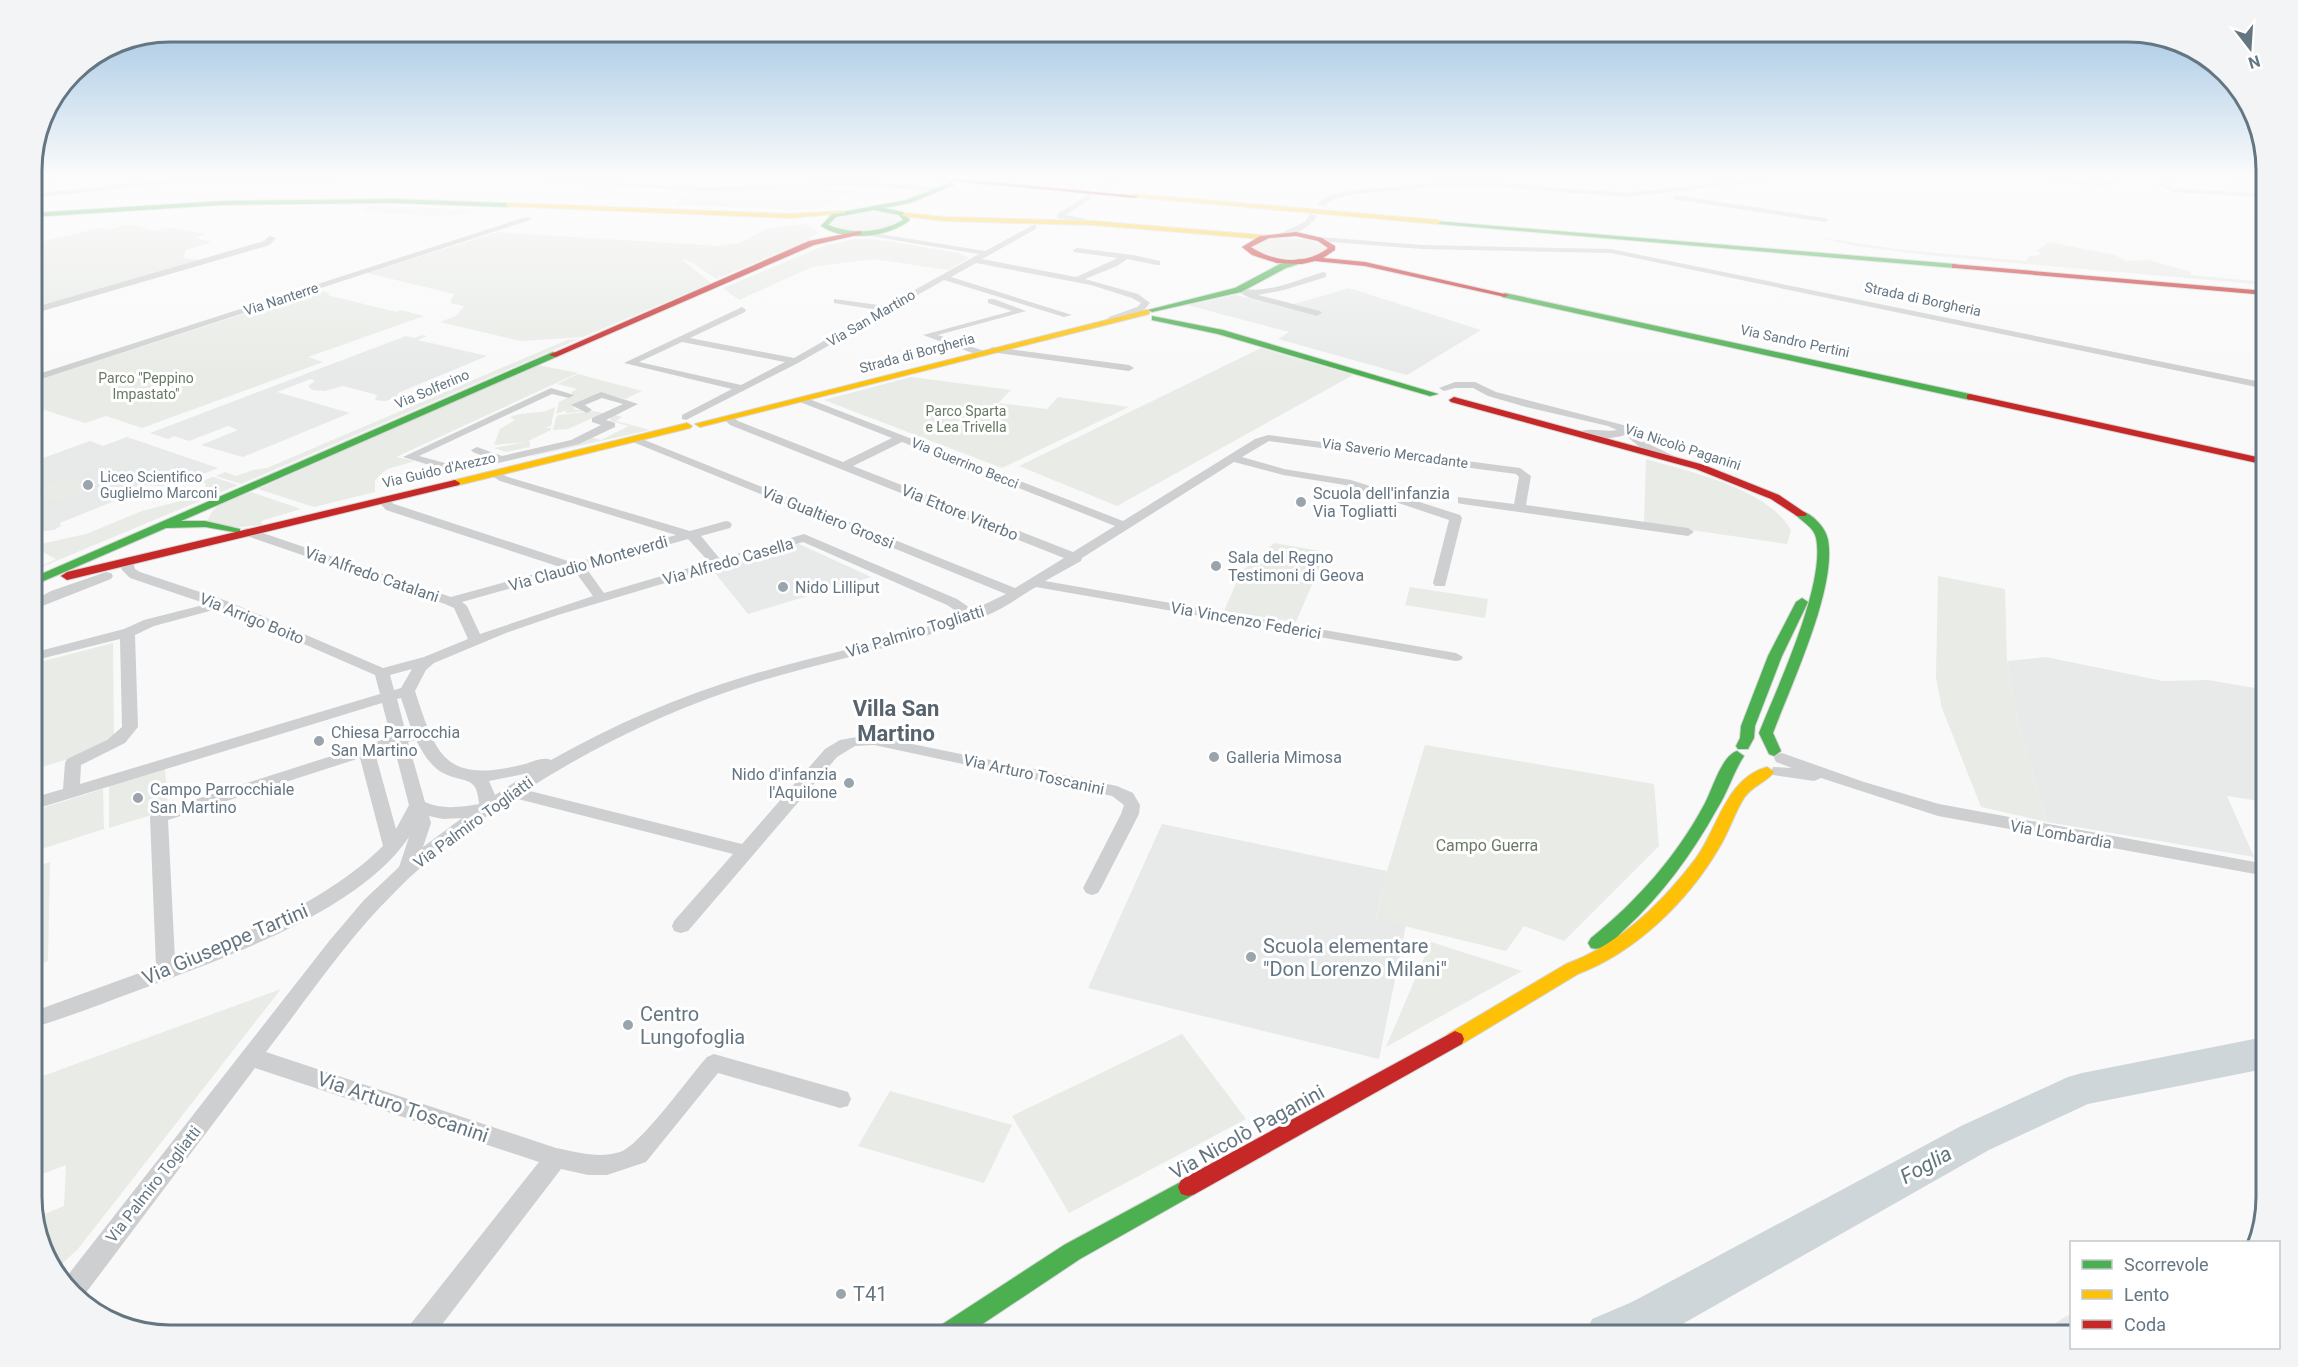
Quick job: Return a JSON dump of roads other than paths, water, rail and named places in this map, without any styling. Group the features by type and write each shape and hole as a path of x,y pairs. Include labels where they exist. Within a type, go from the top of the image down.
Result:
{"main road":[{"name":"Via Solferino","path":"42,577 215,500 812,243"},
{"name":"Via Sandro Pertini","path":"1226,243 1246,248 1261,257 1299,261 1325,256 1325,243 1367,260 2256,454"},
{"name":"Via Sandro Pertini","path":"1246,248 1248,243"},
{"path":"1650,243 2256,293"},
{"path":"1733,243 2256,287"},
{"path":"1261,257 1267,262 1269,274"},
{"name":"Via Sandro Pertini","path":"1315,259 1365,264 2256,460"},
{"name":"Strada di Borgheria","path":"637,440 696,418 728,418 1116,320 1244,292 1269,274 1299,261"},
{"name":"Via Nicolò Paganini","path":"960,1325 1072,1252 1487,1022 1572,969 1592,964 1650,920 1689,879 1713,845 1740,789 1775,763 1766,733 1820,587 1824,556 1822,537 1812,522 1775,497 1733,479 1673,458 1487,407 1458,395 1441,399 1439,390 1409,385 1197,326 1159,312"},
{"name":"Via Guido d'Arezzo","path":"42,580 495,474 519,461 637,440"},
{"path":"205,524 208,511 215,500"},
{"name":"Via Guido d'Arezzo","path":"154,527 205,524 217,529 248,532"},
{"path":"169,535 169,550"},
{"name":"Via Nicolò Paganini","path":"1572,969 1579,957 1614,930 1670,873 1695,837 1723,784 1729,764 1747,738 1748,726 1775,656 1813,580 1822,568"},
{"path":"1758,745 1775,763 1748,767 1740,751 1758,745"}],"street":[{"path":"42,308 267,243"},
{"name":"Via Nanterre","path":"42,376 456,243"},
{"path":"958,243 985,253"},
{"name":"Via San Martino","path":"696,418 741,388 795,361 1004,243"},
{"name":"Strada di Borgheria","path":"1325,243 1341,243"},
{"name":"Strada di Borgheria","path":"1377,243 1422,247 1611,251 2256,384"},
{"path":"1077,250 1157,263"},
{"path":"1075,280 1114,264 1125,256"},
{"path":"975,260 1032,269 1133,296 1146,303 1145,307 1096,326"},
{"path":"1244,292 1281,288 1323,275"},
{"path":"942,277 1067,315"},
{"path":"1244,292 1317,313"},
{"path":"837,301 886,309"},
{"path":"991,301 1022,311 928,335 987,352 1130,368"},
{"path":"741,388 629,363 742,310"},
{"path":"682,339 795,361"},
{"path":"1439,390 1464,384 1530,405 1623,428 1645,446 1673,458"},
{"path":"1458,395 1464,389 1482,389"},
{"path":"501,459 456,470 410,457 551,391 569,394"},
{"path":"477,450 501,459 519,461 575,442 611,425 596,420 633,404 601,395 576,405 587,410"},
{"name":"Via Guerrino Becci","path":"804,400 1126,526"},
{"path":"493,417 510,421"},
{"name":"Via Ettore Viterbo","path":"728,418 734,423 1076,558"},
{"path":"1582,433 1608,435 1621,433 1623,428"},
{"path":"843,466 902,438"},
{"name":"Via Saverio Mercadante","path":"1037,582 1259,441 1280,438 1506,467 1520,471 1525,476 1520,508"},
{"name":"Via Gualtiero Grossi","path":"637,440 1018,594"},
{"path":"1234,458 1283,472 1347,482 1456,518 1440,583"},
{"path":"495,474 504,479 689,535 698,539 718,564"},
{"path":"383,500 390,507 574,567 582,571 597,593"},
{"path":"1462,500 1688,532"},
{"name":"Via Claudio Monteverdi","path":"450,601 726,525"},
{"name":"Via Alfredo Catalani","path":"248,532 450,601 460,606 476,640"},
{"name":"Via Alfredo Casella","path":"382,673 429,660 553,612 804,538 952,602 973,616"},
{"name":"Via Arrigo Boito","path":"127,561 129,570 135,575 222,604 382,673"},
{"path":"42,601 106,576"},
{"name":"Via Palmiro Togliatti","path":"77,1284 249,1058 357,922 407,870 488,808 570,754 645,718 694,699 819,660 973,616 1037,582"},
{"name":"Via Vincenzo Federici","path":"1037,582 1046,586 1456,657"},
{"path":"42,654 129,632 149,623 222,604"},
{"path":"71,792 73,763 95,749 117,741 126,734 130,727 127,638 129,632"},
{"name":"Via Alfredo Casella","path":"382,673 398,662 476,640"},
{"path":"42,801 407,691 420,668 429,660"},
{"path":"382,673 422,823 407,870"},
{"path":"407,691 421,733 437,761 445,768 475,776 511,772 570,754"},
{"path":"166,972 159,817 421,733"},
{"name":"Via Arturo Toscanini","path":"681,926 836,749 843,743 857,739 874,740 1127,796 1132,805 1130,814 1092,888"},
{"path":"366,751 392,847"},
{"name":"Via Lombardia","path":"1775,763 1980,820 2256,868"},
{"path":"417,805 431,813 446,814 488,808 487,792 483,783 475,776"},
{"path":"511,792 746,851"},
{"name":"Via Giuseppe Tartini","path":"42,1016 166,972 304,913 364,874 392,847 409,824 417,805"},
{"name":"Via Arturo Toscanini","path":"249,1058 266,1061 556,1158 594,1167 623,1163 639,1155 714,1064 840,1099"},
{"path":"426,1325 556,1158"}],"waterway":[{"name":"Foglia","path":"1632,1325 1975,1138 2082,1089 2256,1055"}],"place":[{"name":"Liceo Scientifico Guglielmo Marconi","path":"88,485"},
{"name":"Scuola dell'infanzia Via Togliatti","path":"1301,502"},
{"name":"Sala del Regno Testimoni di Geova","path":"1216,566"},
{"name":"Nido Lilliput","path":"783,587"},
{"name":"Chiesa Parrocchia San Martino","path":"319,741"},
{"name":"Galleria Mimosa","path":"1214,757"},
{"name":"Nido d'infanzia l'Aquilone","path":"849,783"},
{"name":"Campo Parrocchiale San Martino","path":"138,798"},
{"name":"Scuola elementare \"Don Lorenzo Milani\"","path":"1251,957"},
{"name":"Centro Lungofoglia","path":"628,1025"},
{"name":"T41","path":"841,1294"}],"district":[{"name":"Villa San Martino","path":"896,720"}],"park label":[{"name":"Parco \"Peppino Impastato\"","path":"146,386"},
{"name":"Parco Sparta e Lea Trivella","path":"966,420"},
{"name":"Campo Guerra","path":"1487,845"}]}
